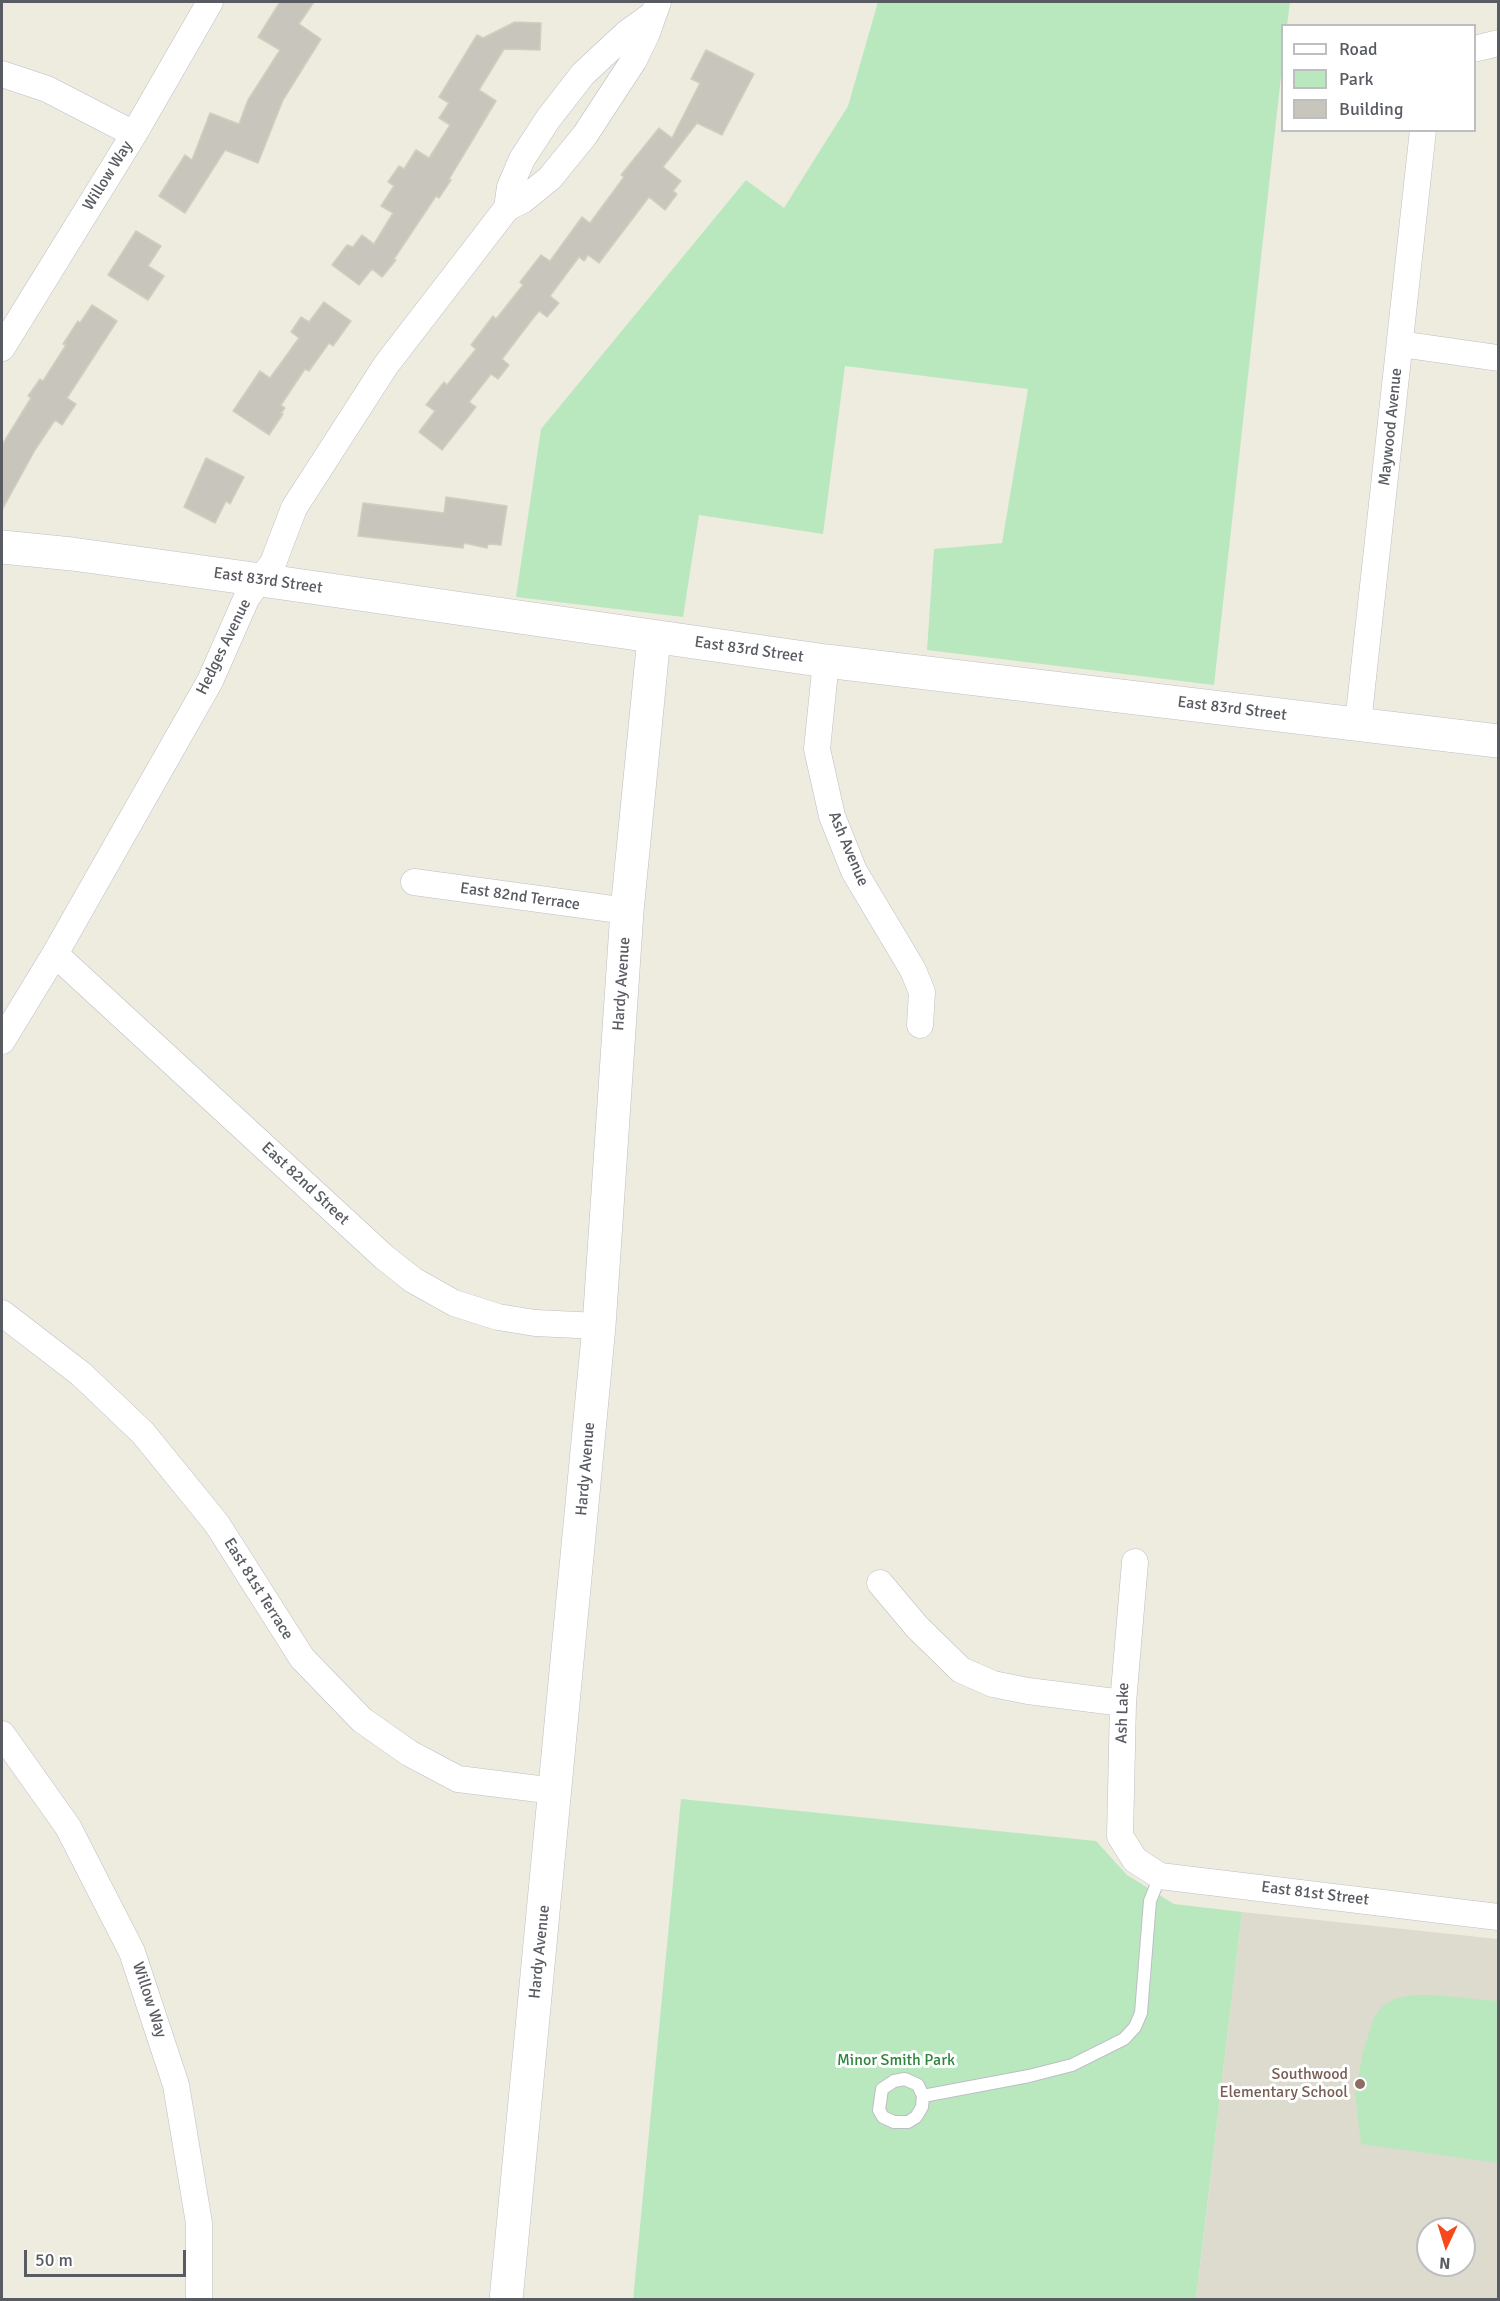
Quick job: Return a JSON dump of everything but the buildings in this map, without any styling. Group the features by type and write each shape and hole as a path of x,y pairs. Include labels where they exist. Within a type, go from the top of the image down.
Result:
{"street":[{"name":"Willow Way","path":"2,348 134,134 210,2"},
{"path":"507,208 523,200 550,178 585,135 634,60 655,8"},
{"path":"507,208 510,187 522,159 548,119 583,74 655,8"},
{"path":"1476,48 1498,43"},
{"path":"2,74 47,89 134,134"},
{"name":"Maywood Avenue","path":"1358,723 1423,132"},
{"name":"Hedges Avenue","path":"2,1041 55,954 210,681 248,597 273,563 294,508 386,365 507,208"},
{"path":"1400,344 1498,358"},
{"name":"East 83rd Street","path":"2,547 72,554 261,580 826,661 1498,741"},
{"name":"Hardy Avenue","path":"506,2300 599,1326 627,911 654,637"},
{"name":"Ash Avenue","path":"826,661 816,749 832,816 854,871 913,970 922,992 920,1025"},
{"name":"East 82nd Terrace","path":"414,882 627,911"},
{"name":"East 82nd Street","path":"55,954 384,1257 413,1280 454,1303 498,1317 536,1323 599,1326"},
{"name":"East 81st Terrace","path":"2,1313 81,1374 143,1433 217,1524 302,1658 362,1720 409,1753 458,1779 555,1791"},
{"name":"Ash Lake","path":"1135,1562 1123,1703 1120,1836 1135,1860"},
{"path":"880,1583 938,1649 961,1670 993,1684 1028,1691 1123,1703"},
{"name":"Willow Way","path":"2,1734 68,1827 132,1952 176,2085 199,2223 199,2300"},
{"name":"East 81st Street","path":"1135,1860 1160,1876 1498,1917"}],"lane":[{"path":"923,2096 1072,2065 1124,2039 1135,2027 1141,2013 1150,1901 1160,1876"}],"shaded area":[{"name":"Southwood Elementary School","path":"1242,1912 1498,1939 1498,2299 1196,2300"}],"green space":[{"path":"878,2 1290,2 1287,24 1281,24 1281,76 1214,685 927,650 934,549 1002,543 1028,389 845,366 823,534 699,515 683,617 516,597 541,429 746,180 784,208 848,106"},
{"name":"Minor Smith Park","path":"681,1799 1096,1841 1127,1875 1174,1904 1242,1912 1196,2299 633,2300"},
{"path":"1412,1995 1498,2001 1498,2163 1361,2144 1355,2093 1363,2052 1374,2017 1383,2006 1394,1999"}],"place":[{"name":"Southwood Elementary School","path":"1360,2084"}]}
